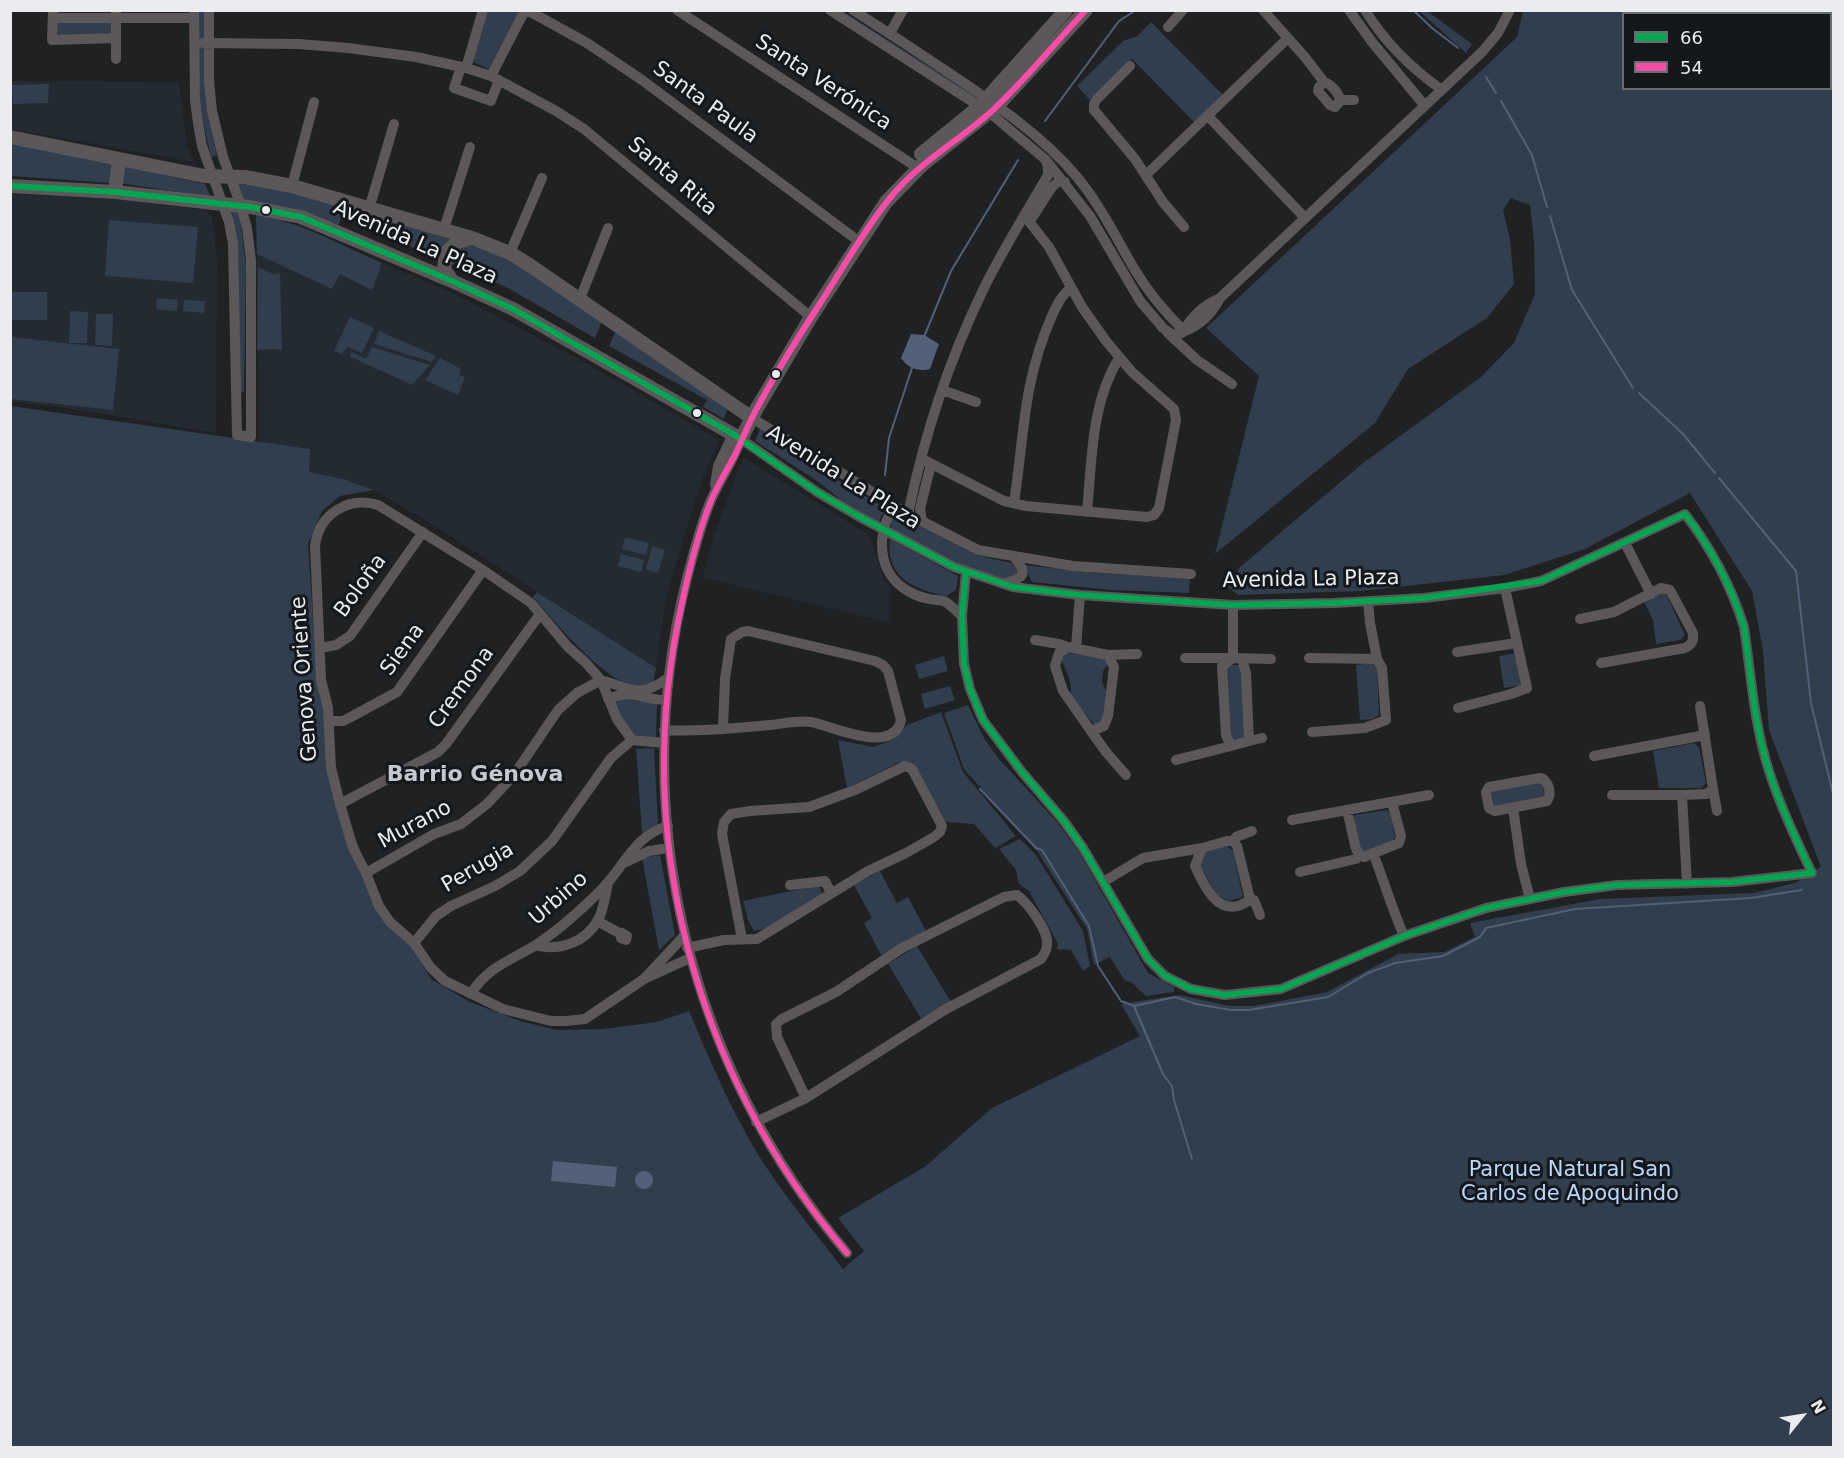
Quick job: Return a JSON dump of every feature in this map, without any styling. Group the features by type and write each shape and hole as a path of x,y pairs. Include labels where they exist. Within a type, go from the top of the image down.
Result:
{"main road":[{"path":"989,106 1066,10"},
{"path":"737,436 853,237 880,197 914,166 989,106 1086,10"},
{"name":"Avenida La Plaza","path":"10,136 119,160 214,177 245,177 292,186 472,238 510,253 748,415"},
{"path":"115,192 119,160"},
{"path":"808,315 886,202 914,166"},
{"name":"Avenida La Plaza","path":"10,186 115,192 224,206 241,206 301,217 513,309 737,436"},
{"path":"452,281 444,269 446,253 457,242 472,238"},
{"path":"703,416 714,407 718,394"}],"street":[{"path":"116,38 52,45 53,14 194,14 195,99 198,123 202,146 224,206 233,244 237,435 251,437 251,262 247,228 223,157 212,111 209,81 209,10"},
{"path":"483,10 464,67 454,88 491,101 495,78 526,10"},
{"name":"Santa Paula","path":"526,10 587,43 642,80 853,237"},
{"name":"Santa Verónica","path":"677,10 914,166"},
{"path":"830,10 989,106 1046,160 1065,182 1096,225 1134,292 1168,333 1208,368 1232,384"},
{"path":"853,10 890,33 1047,146 1075,175 1102,211 1147,289 1184,330"},
{"path":"890,33 903,10"},
{"path":"1168,27 1183,10"},
{"path":"1263,10 1324,82 1318,91 1330,105 1337,106 1340,100 1354,100"},
{"path":"1349,10 1372,42 1425,106"},
{"path":"1365,10 1382,35 1404,60 1442,90"},
{"path":"1183,348 1180,339 1189,320 1207,304 1220,298 1494,40 1510,10"},
{"path":"116,13 116,59"},
{"path":"1146,175 1288,38"},
{"name":"Santa Rita","path":"194,43 299,44 348,48 416,57 464,67 495,78 584,129 808,315"},
{"path":"1130,66 1097,99 1094,108 1097,116 1126,148 1163,202 1184,227"},
{"path":"292,186 314,102"},
{"path":"1209,116 1305,218"},
{"path":"369,209 394,124"},
{"path":"444,229 470,147"},
{"path":"909,514 926,461 942,390 956,351 984,288 1027,218 1047,175 1046,160"},
{"path":"510,253 542,178"},
{"path":"1027,218 1053,186 1058,182 1065,182"},
{"path":"926,461 992,496 1014,503 1147,517 1154,515 1159,508 1176,413 1172,405 1143,382 1119,358 1097,330 1055,257 1027,218"},
{"path":"580,299 608,228"},
{"path":"1014,503 1026,401 1034,363 1057,304 1065,292 1071,288"},
{"path":"1168,333 1175,335 1184,330"},
{"path":"1087,512 1098,409 1111,372 1119,358"},
{"path":"942,390 976,402"},
{"path":"237,397 250,402"},
{"name":"Avenida La Plaza","path":"748,415 895,506 978,550 1073,566 1191,574"},
{"path":"737,436 700,532 674,637 664,730 669,848 689,953 720,1048 756,1122 803,1197 847,1252"},
{"name":"Avenida La Plaza","path":"737,436 818,492 883,530 966,572 1002,584 1080,595 1233,605 1424,598 1505,588 1540,581 1685,514 1712,553 1739,611 1744,627 1762,745 1787,821 1812,873 1732,882 1687,884"},
{"path":"922,521 920,509 926,461"},
{"name":"Genova Oriente","path":"423,532 386,508 366,502 344,506 327,519 318,533 315,546 321,680 330,721 328,740 331,768 354,848 384,914 414,943 431,968 445,981 503,1009 551,1021 576,1020 593,1014 644,979 689,953 724,940 757,939 868,871 906,853 940,831 942,826 938,817 912,769 905,766 855,790 809,807 731,814 724,822 722,834 742,939"},
{"path":"895,506 888,515 881,539 884,561 894,579 899,585 917,595 945,602 962,616"},
{"path":"423,532 522,596 601,680 616,719 632,740 664,743"},
{"name":"Boloña","path":"320,648 336,645 350,636 423,532"},
{"path":"1625,543 1651,594"},
{"path":"1015,558 1028,582 1035,589"},
{"name":"Siena","path":"330,721 343,721 397,692 483,570"},
{"path":"1002,584 1019,579 1023,570"},
{"path":"966,572 962,616 966,677 983,720 1022,772 1064,820 1136,940 1157,970 1182,985 1202,992 1225,994 1281,989 1404,936 1486,908 1617,885 1687,884 1682,795"},
{"path":"1458,708 1527,688 1505,588"},
{"path":"1580,619 1614,612 1661,588 1670,590 1693,633 1694,638 1691,644 1685,648 1601,663"},
{"path":"945,602 963,592"},
{"path":"1072,647 1080,595"},
{"path":"1312,732 1365,728 1386,720 1382,668 1377,659 1368,601"},
{"path":"1233,605 1237,658 1246,673 1249,741"},
{"name":"Cremona","path":"340,804 438,752 540,614"},
{"path":"664,730 703,731 802,721 856,735 878,737 894,732 901,720 888,671 883,665 875,661 748,631 731,639 725,680 723,728"},
{"path":"1035,640 1086,652 1137,654"},
{"path":"1457,652 1517,643"},
{"path":"1072,647 1059,653 1055,666 1063,691 1080,719 1126,775"},
{"path":"1091,731 1104,726 1108,716 1113,667 1108,654"},
{"path":"1185,658 1271,659"},
{"path":"1231,746 1226,735 1222,666 1237,658"},
{"path":"1309,658 1377,659"},
{"path":"601,680 636,691 655,687 668,678"},
{"name":"Murano","path":"366,873 434,834 460,824 476,814 488,804 514,774 558,710 577,693 601,680"},
{"path":"608,699 628,693 655,700 666,700"},
{"path":"1700,706 1717,811"},
{"path":"1594,756 1704,735"},
{"path":"1176,760 1262,738"},
{"name":"Perugia","path":"414,943 436,916 520,871 552,841 578,808 611,758 632,740"},
{"path":"1540,778 1546,781 1550,796 1547,801 1513,808 1496,811 1491,809 1488,806 1486,792 1488,788 1540,778"},
{"path":"1612,795 1706,794 1713,789"},
{"path":"1292,820 1429,795"},
{"path":"1359,855 1364,856 1399,843 1401,836 1392,802"},
{"path":"1513,808 1521,864 1530,899"},
{"path":"1347,810 1359,855"},
{"name":"Urbino","path":"471,994 489,972 504,961 536,945 570,919 608,882 641,840 656,830 668,826"},
{"path":"1233,842 1236,837 1252,831"},
{"path":"1103,882 1143,858 1202,848 1227,841 1233,842 1238,846 1250,899 1254,900 1260,915"},
{"name":"Urbino","path":"623,863 649,851 669,848"},
{"path":"1195,866 1202,848"},
{"path":"1174,852 1195,866 1210,893 1221,904 1236,906 1250,899"},
{"path":"1373,853 1388,891 1393,912 1404,936"},
{"path":"1300,872 1356,859 1359,855"},
{"path":"790,885 825,881 831,893"},
{"name":"Urbino","path":"536,945 544,947 568,945 584,936 597,921 608,882"},
{"path":"756,1122 806,1098 946,1009 1041,959 1047,950 1047,939 1027,902 1017,895 1004,897 902,948 836,992 776,1024 777,1036 806,1098"},
{"path":"597,921 621,934"},
{"name":"Genova Oriente","path":"644,979 685,935"}],"shaded area":[{"path":"10,81 179,82 187,146 194,162 11,129"},
{"path":"10,194 123,200 205,210 212,217 217,260 216,433 53,406 11,402"},
{"path":"256,215 317,235 455,294 584,362 719,440 702,480 674,570 665,605 656,668 433,525 374,490 343,479 309,472 309,449 259,442"},
{"path":"911,334 924,335 939,344 930,369 914,368 901,358"},
{"path":"743,457 869,535 884,579 890,586 890,623 702,577 715,533"},
{"path":"553,1161 617,1167 615,1187 551,1181"},
{"path":"640,1171 648,1171 653,1176 651,1187 640,1189 635,1184 635,1176"}],"green space":[{"path":"198,11 205,11 207,110 217,155 213,157 200,110"},
{"path":"486,11 519,11 489,69 473,62"},
{"path":"837,11 843,11 975,96 973,99"},
{"path":"1419,11 1427,11 1472,44 1466,53"},
{"name":"Parque Natural San Carlos de Apoquindo","path":"1523,11 1833,11 1833,1447 11,1447 11,406 310,449 309,472 343,479 374,490 340,496 322,511 308,544 315,649 326,708 328,766 389,927 413,949 431,979 470,1002 520,1021 557,1030 603,1029 657,1022 689,1011 747,1135 788,1198 843,1269 864,1251 838,1218 926,1166 992,1108 1140,1036 1121,1004 1179,995 1230,1006 1254,1006 1327,992 1398,954 1444,952 1475,937 1470,923 1600,899 1754,893 1795,883 1821,867 1769,730 1763,651 1752,591 1690,493 1585,549 1504,575 1361,591 1238,595 1228,587 1240,567 1363,463 1481,377 1514,343 1535,294 1534,242 1530,205 1511,198 1503,210 1510,239 1514,284 1487,318 1408,369 1375,423 1215,554 1259,376 1206,328 1517,37"},
{"path":"113,19 113,36 56,36 55,20"},
{"path":"1151,22 1224,96 1196,124 1132,59 1090,100 1077,86 1123,41 1137,36"},
{"path":"49,84 48,103 13,104 12,85"},
{"path":"10,141 205,184 211,197 125,184 11,176"},
{"path":"235,180 281,187 452,240 441,260 342,217 337,227 244,201"},
{"path":"231,210 239,211 246,266 244,391 241,393 238,260"},
{"path":"256,215 305,228 382,263 372,290 340,274 332,289 257,254"},
{"path":"109,220 198,227 193,283 105,276"},
{"path":"465,244 505,256 602,321 595,338 508,288 447,262 448,254"},
{"path":"258,267 273,274 280,273 282,351 257,350"},
{"path":"11,292 47,292 47,320 11,320"},
{"path":"157,298 178,300 177,311 156,309"},
{"path":"184,300 205,301 204,313 183,311"},
{"path":"70,311 88,312 87,343 69,343"},
{"path":"96,314 113,314 112,346 95,345"},
{"path":"350,317 374,328 362,353 348,347 342,354 334,351"},
{"path":"616,330 727,409 724,419 703,407 707,400 609,346"},
{"path":"379,331 436,356 432,362 374,344"},
{"path":"11,337 119,349 113,410 11,399"},
{"path":"372,347 430,365 412,385 349,356 352,352 366,359"},
{"path":"440,358 461,369 459,375 465,377 458,395 425,380"},
{"path":"760,429 887,509 879,523 842,501 819,482 755,441"},
{"path":"896,515 976,555 1011,563 1016,567 1018,573 1007,580 964,567 891,529 891,518"},
{"path":"625,537 649,543 646,555 622,549"},
{"path":"890,539 958,576 956,590 946,596 923,590 904,580 892,563"},
{"path":"652,546 665,550 658,573 646,569"},
{"path":"621,554 644,560 641,572 618,566"},
{"path":"1024,565 1096,573 1190,578 1189,593 1111,590 1032,582"},
{"path":"537,592 656,668 653,684 639,687 626,684 612,676 582,651 533,597"},
{"path":"1662,592 1667,596 1685,635 1680,640 1656,644 1653,620 1644,602"},
{"path":"1067,653 1101,657 1108,664 1103,671 1102,681 1106,691 1103,721 1095,725 1070,696 1070,681 1061,659"},
{"path":"1516,653 1522,685 1504,688 1499,656"},
{"path":"944,656 948,671 919,679 915,665"},
{"path":"1373,663 1377,668 1379,715 1373,719 1360,720 1356,665"},
{"path":"1226,665 1242,665 1247,738 1231,741"},
{"path":"950,686 955,700 925,709 921,694"},
{"path":"629,696 657,703 656,738 634,735 622,719 615,701"},
{"path":"968,705 984,738 999,759 1057,822 1079,852 1148,973 1174,987 1174,992 1146,996 1131,982 1125,981 1110,957 1094,965 1087,929 1037,851 964,769 944,713"},
{"path":"941,712 963,772 1016,836 995,848 974,824 946,822 909,762 898,763 847,788 838,740 873,747 893,740 907,725"},
{"path":"1694,743 1699,747 1706,783 1701,788 1659,788 1653,751"},
{"path":"654,748 658,824 642,833 636,749"},
{"path":"1542,780 1545,799 1494,807 1491,788"},
{"path":"1387,810 1390,813 1395,837 1393,841 1364,852 1360,849 1353,820 1355,815"},
{"path":"1020,839 1036,855 1083,931 1090,966 1083,971 1071,950 1057,949 1058,944 1029,891 1019,884 1016,870 999,849"},
{"path":"1227,846 1233,851 1243,897 1229,901 1217,895 1198,863 1203,852"},
{"path":"660,855 675,935 659,950 642,858"},
{"path":"880,871 897,903 908,897 926,931 881,955 864,923 872,918 854,885"},
{"path":"819,885 822,894 767,928 754,931 748,920 743,901"},
{"path":"917,946 951,1002 922,1020 888,964"}],"waterway":[{"path":"1045,121 1119,21 1136,10"},
{"path":"1413,10 1458,48"},
{"path":"1486,77 1496,93"},
{"path":"1501,101 1532,155 1547,207"},
{"path":"924,337 951,271 1018,160"},
{"path":"1550,216 1572,290 1633,388"},
{"path":"885,475 889,438 913,365"},
{"path":"1639,393 1683,434 1715,473"},
{"path":"1719,478 1796,571 1811,703 1834,798"},
{"path":"980,789 1036,848 1042,850 1089,926 1098,966 1121,1001 1134,1006 1175,997 1196,1004 1231,1010 1249,1010 1328,997 1368,973 1395,963 1443,956 1480,937 1486,928 1575,909 1751,898 1802,890"},
{"path":"1134,1006 1163,1074 1172,1086 1192,1159"}],"transit line":[{"name":"54","path":"847,1253 794,1183 749,1108 714,1029 688,948 671,863 664,777 668,690 682,603 697,542 717,487 778,370 871,224 901,185 993,110 1086,10"},
{"name":"66","path":"10,186 115,192 250,207 301,217 513,309 733,434 817,492 858,516 954,567 1013,587 1080,595 1233,605 1424,598 1541,581 1685,514 1719,568 1739,611 1744,627 1756,718 1764,754 1783,810 1812,873 1732,882 1617,885 1564,892 1486,908 1404,936 1281,989 1225,995 1191,989 1165,976 1148,959 1083,848 983,720 970,689 964,664 962,616 966,572"}],"district":[{"name":"Barrio Génova","path":"475,775"}]}
